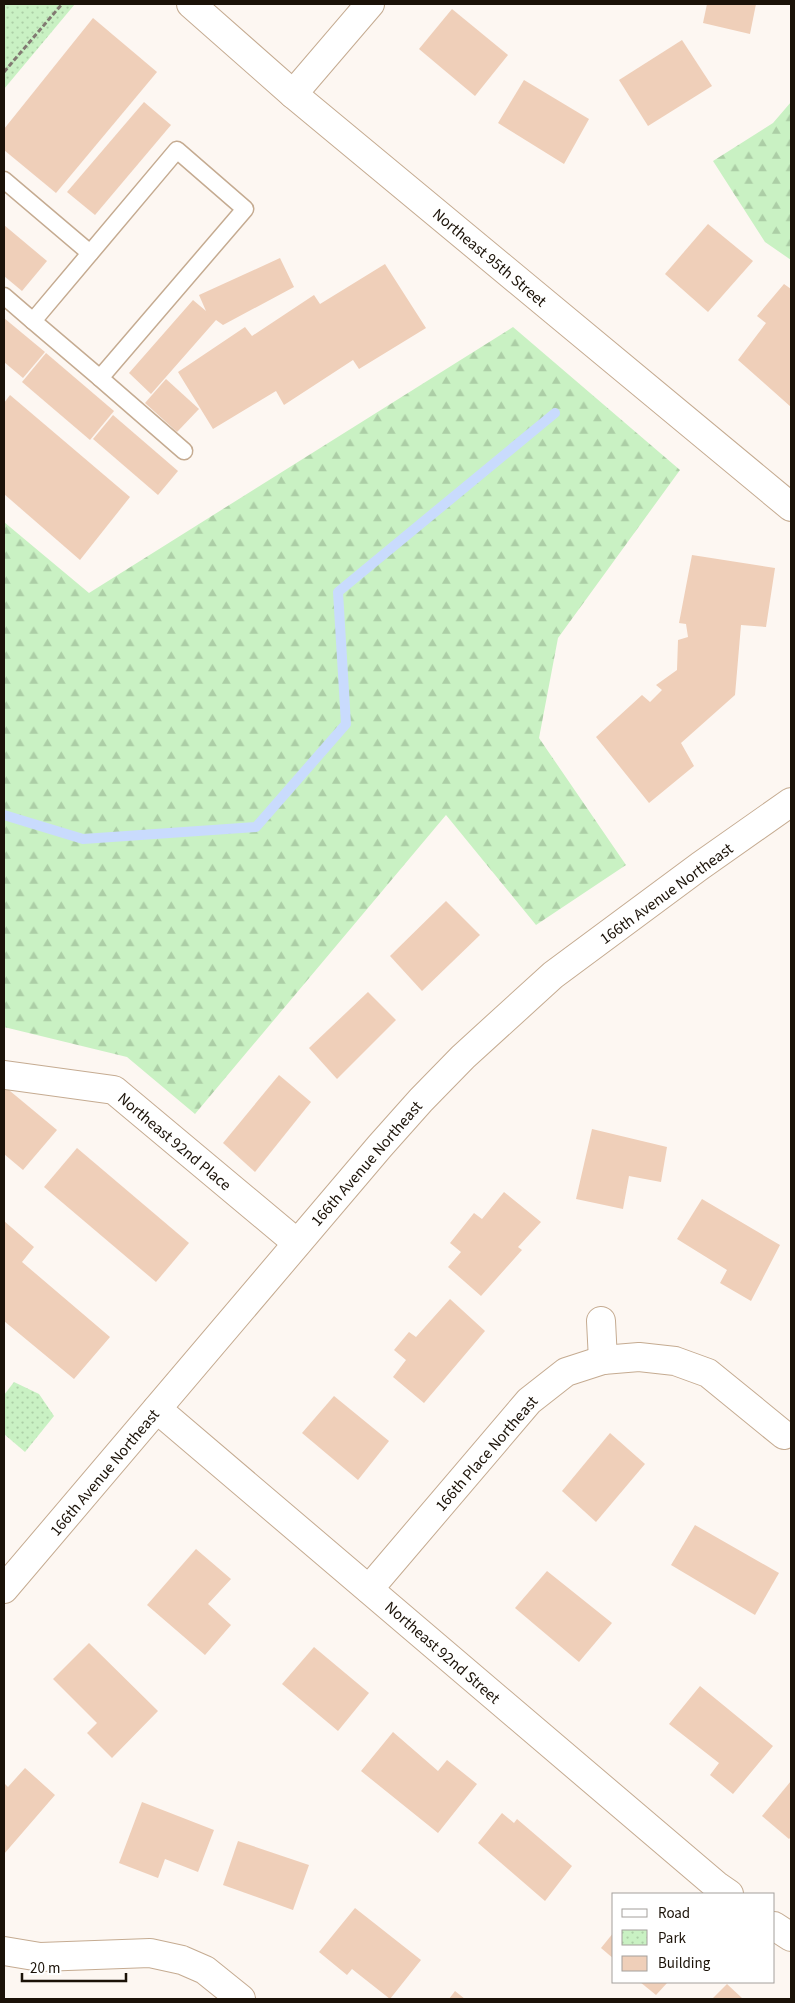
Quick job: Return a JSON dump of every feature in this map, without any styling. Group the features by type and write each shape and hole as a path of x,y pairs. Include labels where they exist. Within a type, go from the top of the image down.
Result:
{"street":[{"name":"Northeast 95th Street","path":"190,4 293,94 791,507"},
{"path":"293,94 370,4"},
{"name":"166th Avenue Northeast","path":"4,1589 420,1100 463,1057 547,981 700,866 791,802"},
{"name":"Northeast 92nd Place","path":"5,1074 114,1090 297,1243"},
{"path":"601,1321 604,1360"},
{"name":"166th Place Northeast","path":"369,1589 528,1401 566,1372 604,1360 639,1357 675,1361 708,1372 784,1435"},
{"name":"Northeast 92nd Street","path":"157,1409 728,1893"},
{"path":"775,1927 791,1937"},
{"path":"4,1950 40,1957 150,1953 182,1960 205,1970 241,1999"}],"lane":[{"path":"33,320 177,150 245,209 100,378"},
{"path":"4,180 90,252"},
{"path":"4,296 184,451"}],"path":[{"path":"4,72 62,4"}],"green space":[{"path":"4,4 75,4 4,89"},
{"path":"791,102 791,260 765,242 713,161 773,123"},
{"path":"513,327 680,470 558,638 539,738 626,865 536,925 446,815 195,1114 127,1057 4,1027 4,522 89,593"},
{"path":"14,1382 39,1394 54,1416 25,1452 4,1434 4,1395"}],"building":[{"path":"707,4 756,4 750,34 703,23"},
{"path":"452,9 508,55 475,96 419,49"},
{"path":"93,18 157,72 56,193 4,150 4,129"},
{"path":"682,40 712,86 648,126 619,80"},
{"path":"524,80 589,119 564,164 498,123"},
{"path":"144,102 171,125 95,215 67,192"},
{"path":"708,224 753,261 708,312 665,274"},
{"path":"4,225 47,261 22,291 4,276"},
{"path":"280,258 294,287 223,325 216,320 151,394 129,373 193,300 206,311 199,295"},
{"path":"385,264 426,328 359,369 353,360 284,405 276,391 213,429 178,372 245,327 252,336 314,295 320,304"},
{"path":"784,284 791,289 791,407 738,360 766,323 757,316"},
{"path":"4,318 45,352 23,378 4,362"},
{"path":"46,353 114,411 90,440 22,382"},
{"path":"166,379 199,409 177,432 145,403"},
{"path":"10,395 130,497 80,560 4,494 4,403"},
{"path":"113,415 178,471 158,495 93,439"},
{"path":"692,555 775,568 766,627 741,625 735,695 681,743 694,766 649,803 596,737 642,695 650,702 662,690 656,685 677,670 678,640 688,637 686,624 679,623"},
{"path":"446,901 480,935 422,991 390,956"},
{"path":"368,992 396,1020 337,1079 309,1048"},
{"path":"279,1075 311,1102 255,1172 223,1143"},
{"path":"4,1086 57,1130 23,1170 4,1154"},
{"path":"592,1129 667,1147 661,1182 629,1176 623,1209 576,1199"},
{"path":"77,1148 189,1243 156,1282 44,1187"},
{"path":"504,1192 541,1222 518,1247 522,1250 481,1296 448,1267 461,1252 450,1243 474,1213 482,1219"},
{"path":"702,1199 780,1245 751,1301 720,1283 727,1270 677,1239"},
{"path":"4,1221 34,1247 22,1262 110,1337 74,1379 4,1321"},
{"path":"450,1299 485,1331 424,1403 393,1377 406,1360 394,1350 409,1332 416,1337"},
{"path":"334,1396 389,1441 358,1480 302,1433"},
{"path":"610,1433 645,1464 596,1522 562,1491"},
{"path":"695,1525 779,1573 755,1615 671,1565"},
{"path":"196,1549 231,1579 208,1604 231,1625 205,1655 147,1605"},
{"path":"547,1571 612,1623 579,1662 515,1608"},
{"path":"89,1643 158,1711 112,1758 87,1733 97,1723 53,1679"},
{"path":"314,1647 369,1693 338,1731 282,1684"},
{"path":"700,1686 773,1746 733,1794 710,1775 719,1763 669,1724"},
{"path":"393,1732 438,1771 447,1760 477,1784 438,1833 361,1771"},
{"path":"25,1768 55,1795 4,1854 4,1783 8,1787"},
{"path":"791,1781 791,1837 789,1839 762,1816"},
{"path":"142,1802 214,1830 198,1872 165,1859 158,1878 119,1863"},
{"path":"502,1813 514,1823 517,1819 572,1866 545,1901 478,1843"},
{"path":"238,1841 309,1865 293,1910 223,1885"},
{"path":"355,1908 421,1960 390,1999 352,1969 347,1975 319,1952"},
{"path":"612,1934 612,1957 601,1948"},
{"path":"641,1983 667,1983 656,1995"},
{"path":"727,1984 743,1999 712,1999"},
{"path":"455,1991 465,1999 449,1999"}],"waterway":[{"path":"4,815 83,839 256,827 346,724 338,592 555,413"}]}
